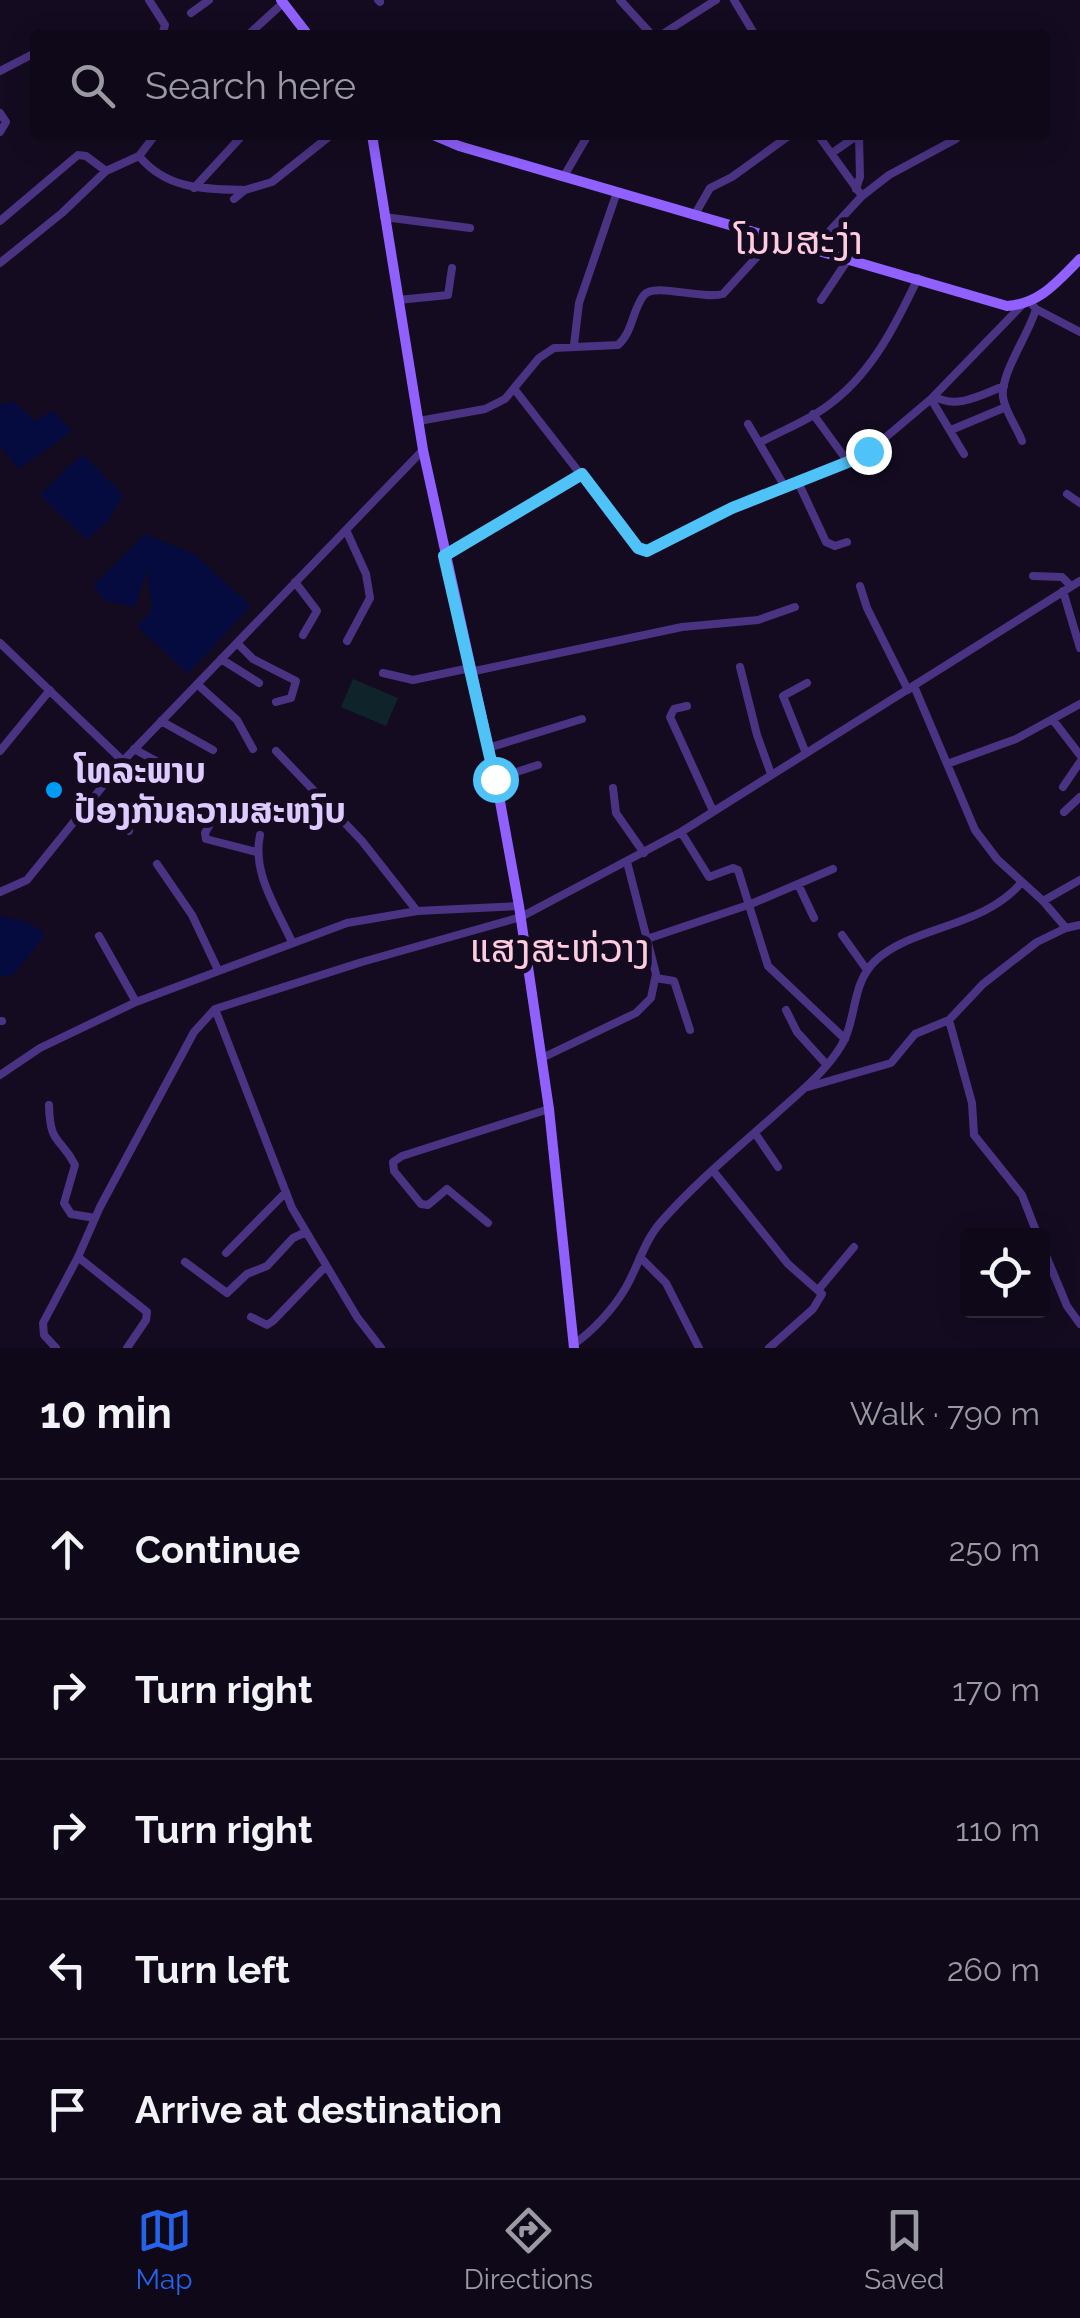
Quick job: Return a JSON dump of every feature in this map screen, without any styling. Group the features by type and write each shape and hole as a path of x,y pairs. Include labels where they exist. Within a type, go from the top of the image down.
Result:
{"street":[{"path":"150,0 163,30"},
{"path":"191,13 209,0"},
{"path":"620,0 647,30"},
{"path":"669,30 716,0"},
{"path":"734,0 752,30"},
{"path":"253,30 282,1 304,30"},
{"path":"0,71 30,56"},
{"path":"0,113 6,126 0,132"},
{"path":"0,263 106,172 139,156 151,140"},
{"path":"194,188 238,140"},
{"path":"139,156 165,179 194,188 246,190 272,182 325,140"},
{"path":"373,140 423,450 520,912 549,1109 574,1346"},
{"path":"444,140 1007,306 1029,305 1080,332"},
{"path":"564,176 585,140"},
{"path":"694,216 710,188 732,178 783,140"},
{"path":"822,140 859,192"},
{"path":"832,153 851,140"},
{"path":"858,140 859,192"},
{"path":"814,248 859,192 956,140"},
{"path":"0,221 78,154 106,172"},
{"path":"234,199 246,190"},
{"path":"574,345 579,303 617,192"},
{"path":"384,217 470,228"},
{"path":"419,421 504,400 544,353 554,348 614,348 622,342 643,296 650,290 660,288 684,295 722,294 775,237"},
{"path":"821,300 849,258"},
{"path":"515,390 638,548 647,551 732,508 848,462 873,448 932,398 1080,258"},
{"path":"398,300 448,295 452,268"},
{"path":"761,442 834,402 869,366 918,278"},
{"path":"1022,441 1006,406 1004,386 1031,328 1029,305"},
{"path":"932,398 955,403 1004,386"},
{"path":"932,398 964,454"},
{"path":"950,430 1006,406"},
{"path":"814,414 848,462"},
{"path":"748,424 785,487"},
{"path":"0,892 27,880 122,761 423,450"},
{"path":"444,556 582,474"},
{"path":"798,482 826,542 834,546 847,542"},
{"path":"1067,494 1080,503"},
{"path":"346,530 366,574 370,598 347,640"},
{"path":"1032,576 1064,578 1072,586 1080,648"},
{"path":"296,582 318,611 303,634"},
{"path":"860,586 866,608 911,688 976,830 1066,928"},
{"path":"56,1348 44,1335 43,1323 94,1218 194,1032 215,1009 520,912 627,862 1072,586"},
{"path":"383,674 410,680 682,628 758,620 795,607"},
{"path":"0,642 122,761"},
{"path":"236,643 253,660 296,681 291,698 276,702"},
{"path":"220,660 259,684"},
{"path":"740,667 756,734 771,774"},
{"path":"805,751 783,696 807,683"},
{"path":"197,684 237,720 252,749"},
{"path":"0,751 50,690"},
{"path":"947,764 1016,739 1080,704"},
{"path":"687,706 674,709 670,717 713,811"},
{"path":"488,748 582,719"},
{"path":"1053,720 1080,758 1063,786"},
{"path":"161,721 214,750"},
{"path":"134,749 191,780"},
{"path":"276,752 362,841 417,911"},
{"path":"495,779 538,765"},
{"path":"613,788 616,813 644,853"},
{"path":"1064,812 1080,797"},
{"path":"90,802 129,831"},
{"path":"214,817 206,838 256,852"},
{"path":"681,832 709,877 733,868 738,870 768,966 844,1039"},
{"path":"260,834 256,852 260,872 292,942"},
{"path":"542,1058 636,1014 651,998 656,978 627,862"},
{"path":"158,864 192,915 218,970"},
{"path":"647,939 751,904 833,870"},
{"path":"1043,901 1080,880"},
{"path":"574,1346 625,1290 658,1226 826,1064 844,1039 853,1004 877,959 962,922 1008,896 1021,883"},
{"path":"798,884 814,918"},
{"path":"0,1075 40,1048 136,1002 347,923 417,911 520,912"},
{"path":"804,1088 892,1062 916,1034 949,1020 984,984 1038,942 1080,925"},
{"path":"100,936 136,1002"},
{"path":"842,936 868,970"},
{"path":"656,978 674,981 690,1030"},
{"path":"215,1009 286,1192 326,1266 381,1348"},
{"path":"786,1010 797,1032 826,1064"},
{"path":"949,1020 972,1103 974,1136 1022,1195 1035,1228"},
{"path":"49,1105 53,1137 69,1152 75,1165 64,1203 71,1214 94,1218"},
{"path":"488,1222 448,1189 428,1204 421,1204 394,1171 393,1162 549,1109"},
{"path":"755,1133 778,1167"},
{"path":"714,1172 788,1264 819,1289 822,1298 769,1348"},
{"path":"226,1252 286,1192"},
{"path":"184,1262 226,1293 247,1274 268,1266 293,1238 306,1232"},
{"path":"819,1289 854,1246"},
{"path":"78,1257 147,1312 146,1320 127,1348"},
{"path":"640,1258 666,1282 699,1348"},
{"path":"1050,1265 1067,1306 1080,1324"},
{"path":"250,1317 268,1324 273,1321 326,1266"}],"shaded area":[{"path":"14,402 36,421 53,410 72,431 19,469 0,447 0,404"},
{"path":"80,456 85,456 123,495 108,521 87,540 40,495"},
{"path":"145,534 194,554 251,606 188,674 137,626 152,610 147,570 135,607 106,601 93,586"},
{"path":"353,679 398,698 386,726 341,707"},
{"path":"0,916 24,921 44,932 42,940 12,976 0,976"}],"place":[{"name":"ໂທລະພາບ ປ້ອງກັນຄວາມສະຫງົບ","path":"54,790"}],"district":[{"name":"ໂນນສະງ່າ","path":"799,239"},
{"name":"ແສງສະຫ່ວາງ","path":"560,947"}],"route":[{"path":"495,779 444,556 582,474 638,548 647,551 732,508 868,451"}]}
